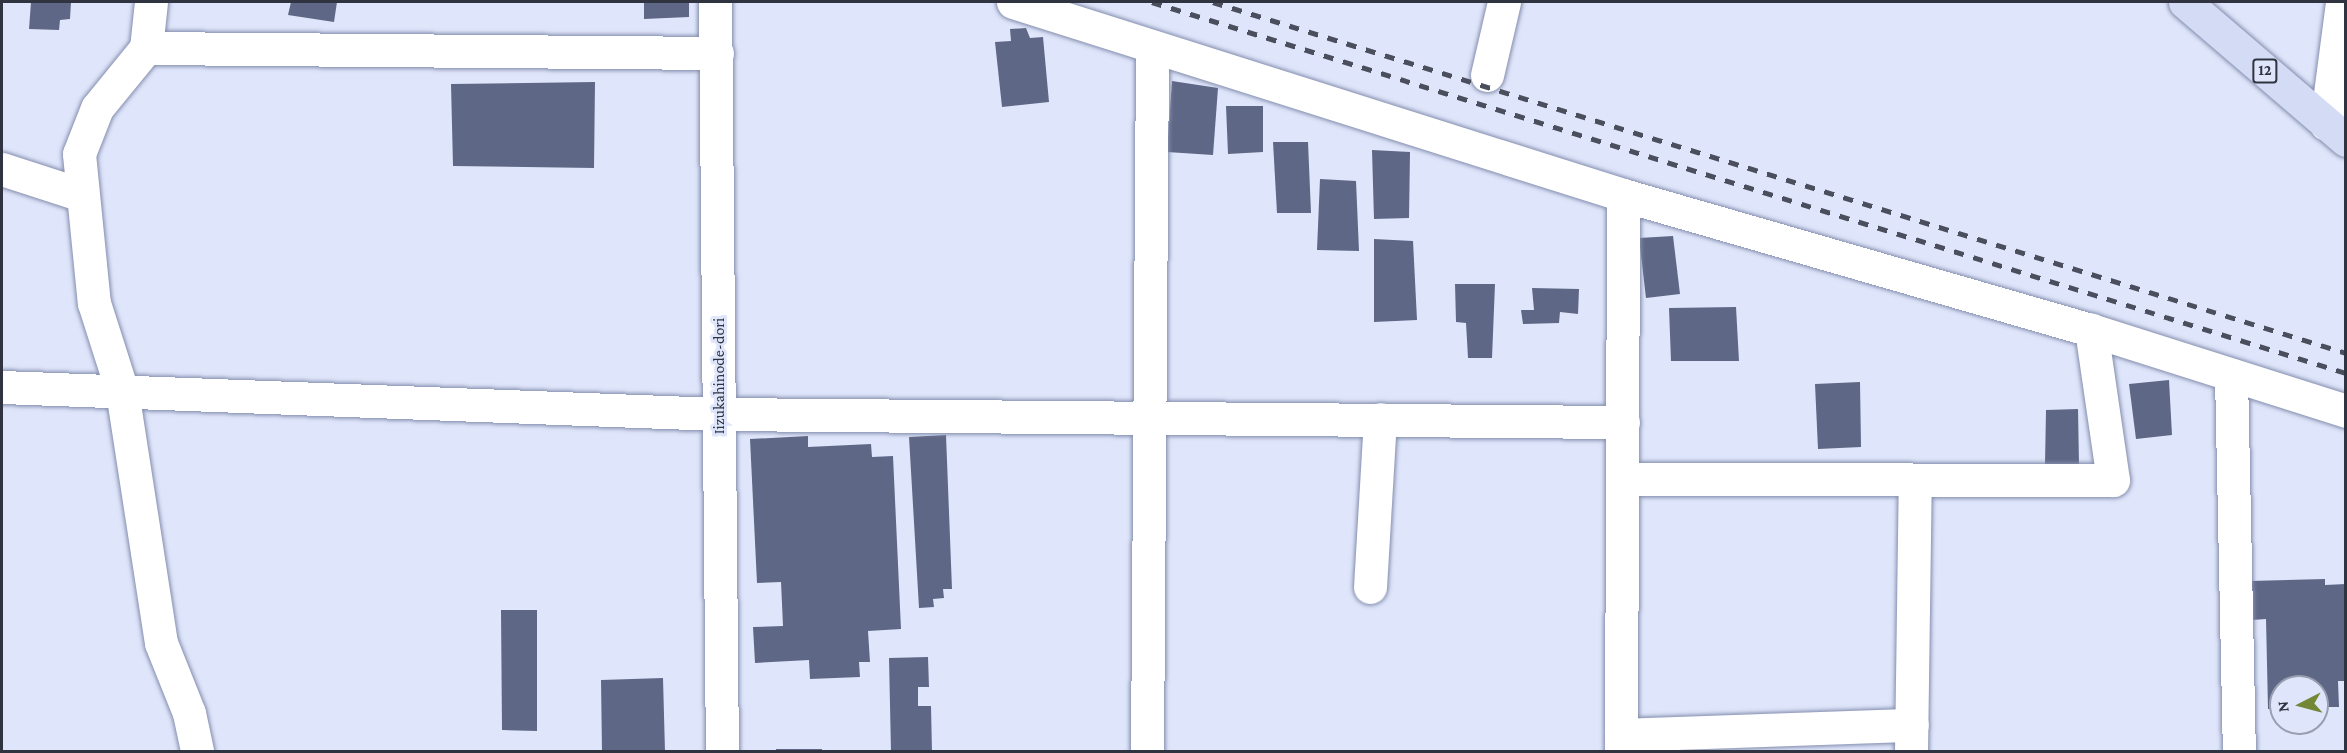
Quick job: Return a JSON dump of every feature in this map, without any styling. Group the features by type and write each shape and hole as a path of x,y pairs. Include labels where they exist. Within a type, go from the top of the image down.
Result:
{"main road":[{"name":"12","path":"2185,2 2336,132"}],"street":[{"path":"151,2 146,48 97,108 79,154 94,303 122,391 161,643 189,713 197,752"},
{"name":"Iizukahinode-dori","path":"715,2 722,752"},
{"path":"1013,2 1623,195 2091,330 2346,411"},
{"path":"1487,75 1504,2"},
{"path":"2336,132 2342,2"},
{"path":"1147,752 1152,47"},
{"path":"146,48 717,53"},
{"path":"2,169 82,195"},
{"path":"1623,195 1624,479 1621,743 1912,738 1915,482"},
{"path":"1624,479 1915,482 2113,480 2091,330"},
{"path":"2231,375 2239,752"},
{"path":"2,387 719,414 1150,416 1623,422"},
{"path":"1370,587 1380,419"}],"building":[{"path":"31,2 71,2 70,19 60,20 59,30 29,29"},
{"path":"291,2 337,2 334,22 288,15"},
{"path":"644,2 689,2 689,17 644,19"},
{"path":"1026,28 1030,38 1043,37 1049,102 1002,107 995,42 1011,41 1010,29"},
{"path":"1172,81 1218,88 1213,155 1167,152"},
{"path":"595,82 594,168 453,166 451,84"},
{"path":"1226,106 1263,106 1263,152 1228,154"},
{"path":"1273,142 1308,142 1311,213 1277,213"},
{"path":"1372,150 1410,152 1409,218 1374,219"},
{"path":"1320,179 1356,181 1359,251 1317,250"},
{"path":"1673,236 1680,294 1646,298 1639,238"},
{"path":"1374,239 1413,241 1417,320 1374,322"},
{"path":"1455,284 1495,284 1492,358 1468,358 1466,323 1456,322"},
{"path":"1532,288 1579,289 1578,314 1560,312 1559,323 1523,324 1521,310 1534,310"},
{"path":"1736,307 1739,361 1671,361 1669,308"},
{"path":"2169,380 2172,435 2136,439 2129,384"},
{"path":"1860,382 1861,447 1818,449 1815,384"},
{"path":"2078,409 2079,465 2045,464 2046,410"},
{"path":"946,435 952,589 943,589 944,598 933,599 934,607 919,608 909,437"},
{"path":"808,436 808,447 871,444 872,457 893,456 901,629 868,631 870,662 859,662 860,677 810,679 809,660 755,663 753,627 783,626 781,582 757,583 750,439"},
{"path":"2325,579 2325,585 2346,584 2346,681 2338,681 2339,707 2329,707 2329,675 2269,675 2268,709 2266,619 2252,620 2250,581"},
{"path":"501,610 537,610 537,731 502,730"},
{"path":"928,657 929,687 918,687 918,706 931,706 932,752 891,752 889,658"},
{"path":"663,678 665,752 602,752 601,680"},
{"path":"776,749 822,749 822,752 776,752"}],"railway":[{"path":"1152,2 2346,373"},
{"path":"1213,2 2346,353"}]}
